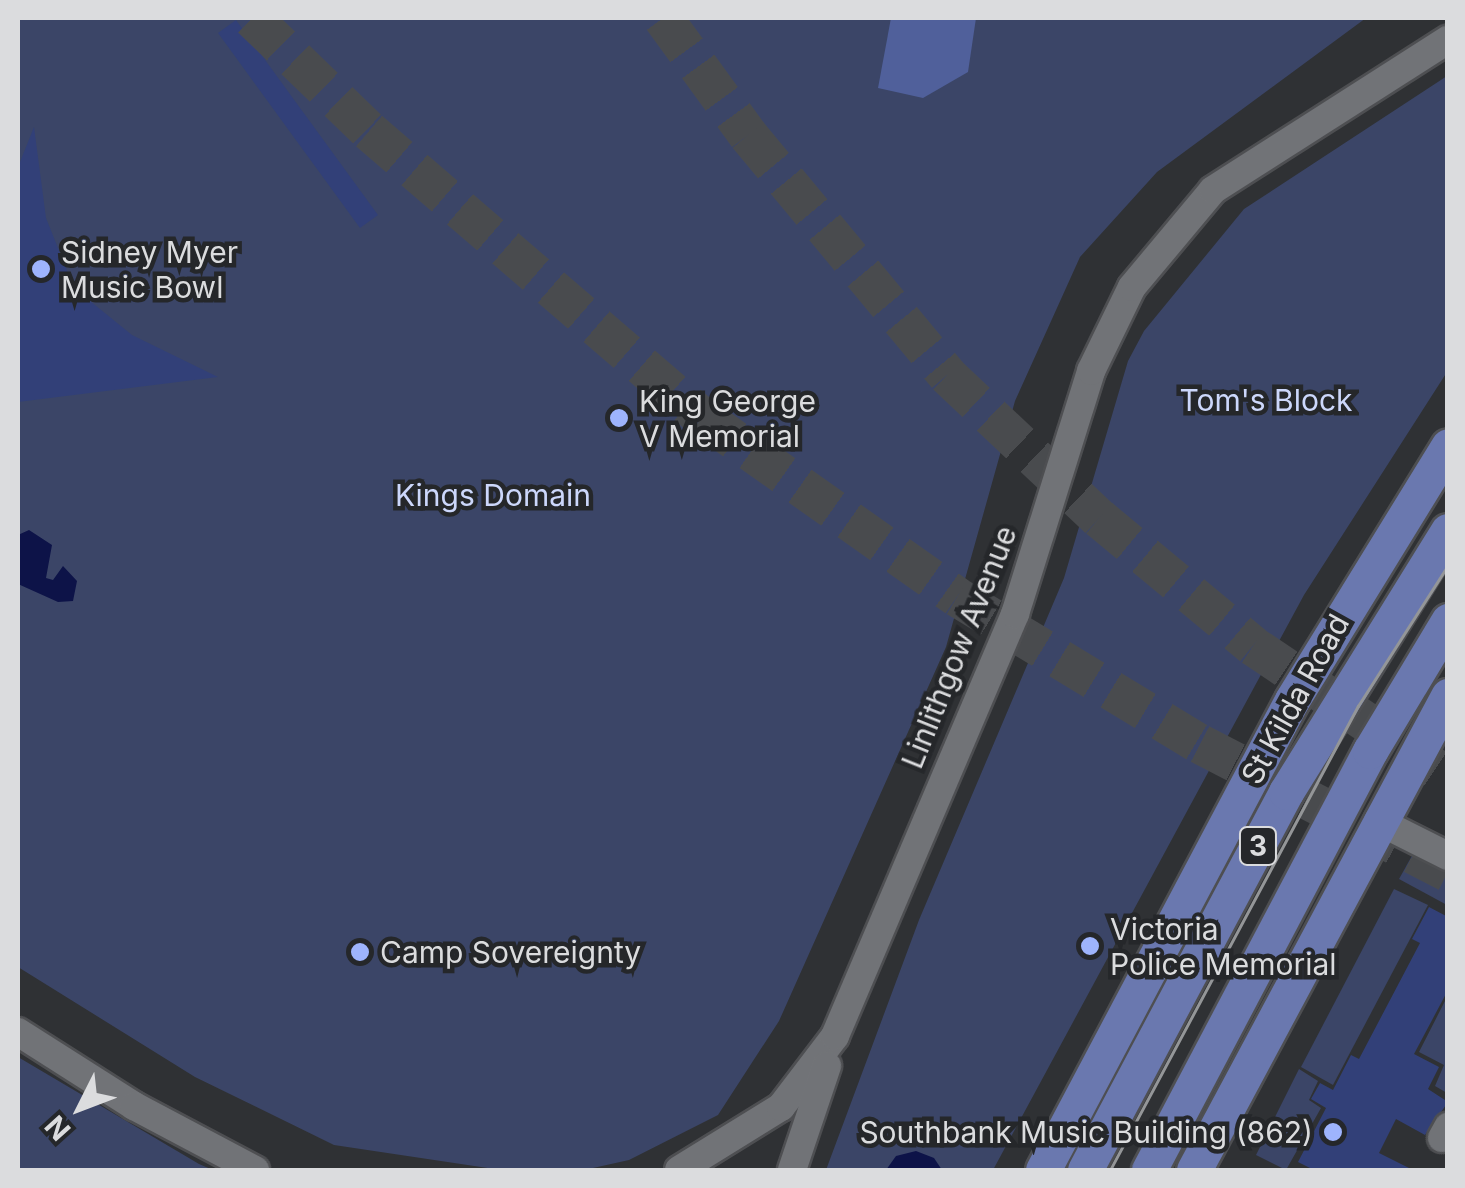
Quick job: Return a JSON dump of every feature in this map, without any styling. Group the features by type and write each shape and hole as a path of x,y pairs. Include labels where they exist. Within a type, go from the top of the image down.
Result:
{"main road":[{"name":"St Kilda Road","path":"1043,1170 1292,700 1448,446"},
{"name":"St Kilda Road","path":"1085,1170 1286,792 1448,530"},
{"path":"1149,1170 1370,751 1448,620"},
{"path":"1194,1170 1448,696"},
{"path":"1273,939 1313,946"}],"street":[{"name":"Linlithgow Avenue","path":"1388,73 1448,22"},
{"name":"Linlithgow Avenue","path":"680,1170 780,1107 818,1065 846,1012 883,912 1014,614 1109,326 1167,238 1213,190 1388,73 1448,40"},
{"path":"1378,821 1448,856"},
{"path":"792,1170 846,1012"},
{"path":"18,1032 134,1106 255,1170"}],"green space":[{"name":"Kings Domain","path":"18,18 1366,18 1157,172 1080,257 1015,401 946,647 779,1021 718,1115 629,1160 584,1170 501,1170 334,1145 195,1077 18,967"},
{"name":"Tom's Block","path":"1447,76 1447,372 1304,595 993,1170 826,1170 919,920 1064,578 1128,361 1144,331 1244,209"},
{"path":"1413,854 1447,872 1447,905 1399,879"},
{"path":"1394,889 1428,905 1333,1085 1301,1067"},
{"path":"1447,997 1447,1093 1435,1086 1444,1065 1419,1052"},
{"path":"18,1057 199,1164 213,1170 18,1170"},
{"path":"1299,1069 1318,1081 1309,1100 1321,1108 1286,1170 1256,1155"}],"shaded area":[{"path":"891,18 976,18 968,72 923,98 878,88"},
{"path":"29,530 52,545 46,578 53,580 63,566 77,581 73,601 58,602 18,584 18,535"},
{"path":"916,1151 934,1158 942,1170 886,1170 896,1156"}],"building":[{"path":"236,20 378,215 360,228 218,33"},
{"name":"Sidney Myer Music Bowl","path":"34,127 46,218 74,288 132,335 218,377 18,402 18,167"},
{"path":"1429,907 1448,917 1448,990 1414,1054 1439,1067 1428,1089 1448,1102 1425,1135 1396,1119 1379,1153 1413,1170 1314,1170 1298,1162 1326,1108 1311,1099 1320,1083 1333,1090 1351,1055 1359,1059 1420,943 1412,939"}],"tunnel":[{"path":"252,18 369,131 702,417 957,597 1200,744 1448,872"},
{"path":"663,18 748,135 947,375 1099,518 1253,646 1448,777"}],"tram line":[{"path":"1110,1170 1358,706 1448,565"}],"place":[{"name":"Sidney Myer Music Bowl","path":"41,269"},
{"name":"King George V Memorial","path":"619,418"},
{"name":"Victoria Police Memorial","path":"1090,946"},
{"name":"Camp Sovereignty","path":"360,952"},
{"name":"Southbank Music Building (862)","path":"1333,1132"}]}
